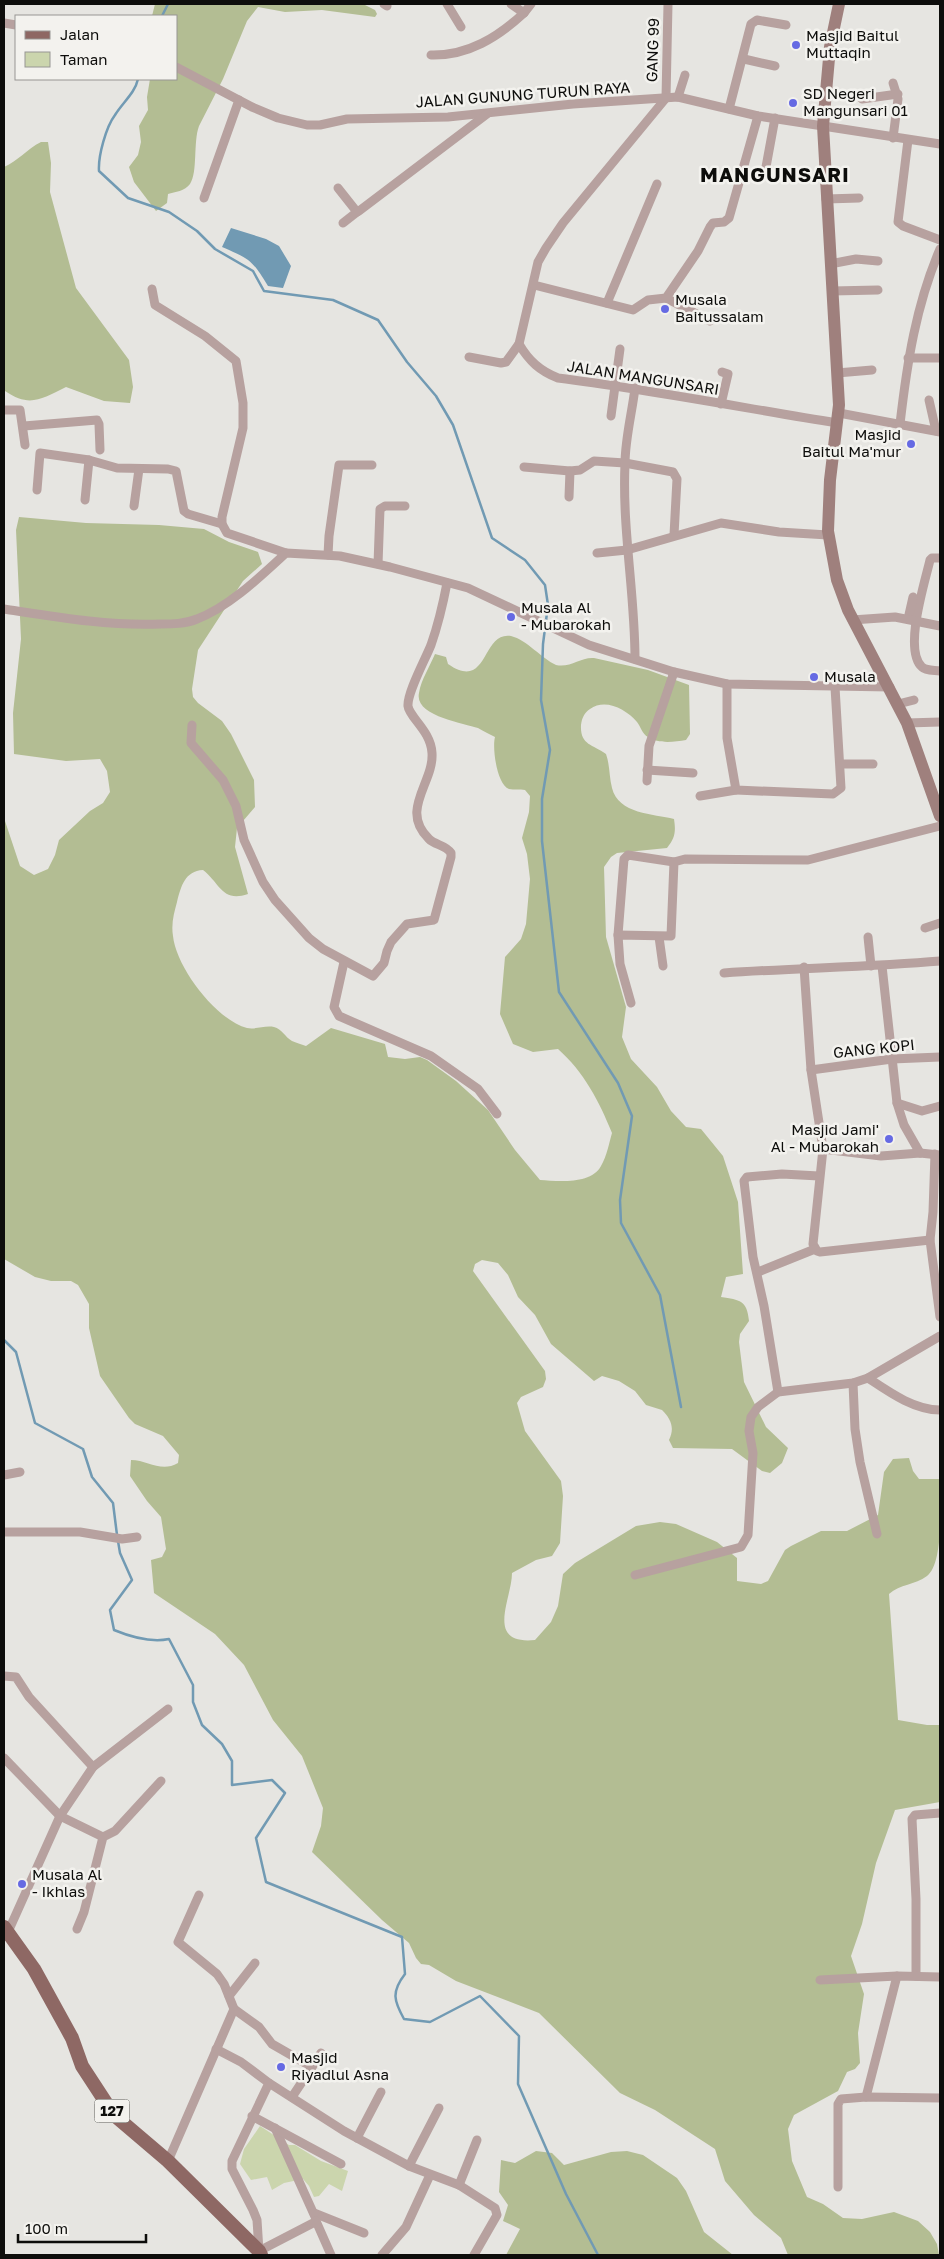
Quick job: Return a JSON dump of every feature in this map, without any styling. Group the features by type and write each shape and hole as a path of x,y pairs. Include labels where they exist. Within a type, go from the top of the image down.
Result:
{"main road":[{"path":"839,4 830,47 823,126 838,418 828,496 828,535 837,580 852,620 907,722 940,816"},
{"name":"127","path":"6,1929 34,1969 72,2038 82,2066 114,2115 168,2161 260,2253"}],"street":[{"path":"447,4 461,26"},
{"path":"511,4 524,13"},
{"path":"432,55 450,55 472,48 506,29 531,4"},
{"name":"GANG 99","path":"666,98 668,4"},
{"path":"729,109 754,20 786,25"},
{"path":"744,59 775,66"},
{"name":"JALAN GUNUNG TURUN RAYA","path":"178,68 278,118 308,125 364,117 448,117 573,104 678,97 758,116 940,144"},
{"path":"678,97 685,75"},
{"path":"893,83 898,94 893,138"},
{"path":"862,99 898,94"},
{"path":"469,357 501,363 506,362 519,344 538,262 563,223 666,98"},
{"path":"204,198 239,100"},
{"path":"343,223 488,114"},
{"path":"666,298 698,251 713,223 724,222 729,218 758,116"},
{"path":"766,167 774,118"},
{"path":"908,140 898,222 903,226 940,240"},
{"path":"606,303 657,184"},
{"path":"338,188 356,212"},
{"path":"826,199 859,198"},
{"path":"900,424 908,358 931,271 940,249"},
{"path":"830,264 856,259 878,261"},
{"path":"931,271 940,273"},
{"path":"534,285 633,310 648,300 666,298 710,321"},
{"path":"152,289 155,305 205,336 236,361 243,403 243,428 222,517 222,524 227,533 286,553 328,555 378,564 468,588 589,645 674,672 727,684 890,688"},
{"path":"832,291 878,290"},
{"name":"JALAN MANGUNSARI","path":"519,344 531,362 544,373 558,378 635,388 720,404 900,424 938,432"},
{"path":"611,416 620,349"},
{"path":"908,358 940,358"},
{"path":"837,373 872,370"},
{"path":"720,404 728,374 722,372"},
{"path":"634,659 635,622 627,550 624,463 635,388"},
{"path":"929,400 938,432"},
{"path":"4,410 20,410 24,426 25,445"},
{"path":"24,426 97,420 99,424 100,450"},
{"path":"37,490 40,453 89,460 117,468 168,469 176,471 184,511 188,514 222,524"},
{"path":"85,500 89,460"},
{"path":"524,467 570,471 580,470 594,461 624,463 668,471 676,475 674,535"},
{"path":"328,555 339,465 372,465"},
{"path":"134,506 139,469"},
{"path":"568,497 570,471"},
{"path":"378,564 380,509 384,506 405,506"},
{"path":"597,553 627,550 674,535 725,522 779,532 828,535"},
{"path":"4,609 85,622 142,625 185,623 198,619 246,589 286,553"},
{"path":"912,620 930,560 932,558 940,558"},
{"path":"192,725 191,743 223,780 236,806 244,840 263,882 275,900 310,938 344,962 373,976 384,963 386,951 391,942 408,924 434,920 437,915 451,852 429,839 418,822 418,798 428,773 432,751 428,737 408,705 410,694 431,644 447,582"},
{"path":"913,597 914,643 919,664 925,669 940,671"},
{"path":"852,620 884,617 940,626"},
{"path":"647,782 649,746 674,672"},
{"path":"727,684 727,738 736,790"},
{"path":"700,796 736,790 833,794 841,788 835,687"},
{"path":"898,704 914,700"},
{"path":"907,722 940,722"},
{"path":"841,764 873,764"},
{"path":"647,770 693,773"},
{"path":"631,1003 620,964 618,935 624,859 628,856 674,862 685,859 808,860 940,826"},
{"path":"618,935 671,936 674,862"},
{"path":"925,928 940,922"},
{"path":"659,937 663,966"},
{"path":"868,937 871,966"},
{"path":"724,973 804,967 882,966 940,961"},
{"path":"344,962 334,1007 339,1016 431,1056 478,1089 497,1114"},
{"path":"882,966 897,1103 904,1125 920,1153"},
{"path":"804,967 811,1070 823,1149 813,1226 813,1244 815,1249 820,1252 930,1240"},
{"name":"GANG KOPI","path":"811,1070 892,1059 940,1057"},
{"path":"897,1103 922,1111 940,1106"},
{"path":"823,1149 881,1156 920,1153 938,1155 930,1240 940,1317"},
{"path":"778,1392 758,1272 753,1257 744,1180 747,1177 782,1174 819,1176"},
{"path":"758,1272 815,1249"},
{"path":"635,1575 741,1547 748,1535 753,1453 749,1431 751,1417 758,1407 778,1392 853,1383 868,1378 940,1336"},
{"path":"868,1378 909,1402 929,1410 940,1410"},
{"path":"853,1383 855,1429 860,1462 877,1534"},
{"path":"4,1475 20,1472"},
{"path":"4,1532 80,1532 117,1539 138,1537"},
{"path":"4,1676 16,1677 29,1697 93,1767"},
{"path":"6,1929 60,1816 93,1767 168,1709"},
{"path":"4,1758 60,1816 103,1837"},
{"path":"77,1929 86,1904 103,1837 115,1831 161,1781"},
{"path":"916,1976 916,1898 911,1821 915,1815 940,1813"},
{"path":"199,1895 178,1942 217,1974 224,1984 234,2009 259,2027 272,2044 312,2067"},
{"path":"229,1996 255,1963"},
{"path":"866,2096 897,1976"},
{"path":"820,1980 897,1976 940,1977"},
{"path":"168,2161 234,2009"},
{"path":"216,2048 241,2062 269,2083 357,2138 409,2166 459,2185 495,2208 497,2212 474,2255"},
{"path":"292,2097 321,2053"},
{"path":"269,2083 233,2156 232,2169 254,2210 260,2253 315,2217"},
{"path":"357,2138 381,2092"},
{"path":"838,2187 840,2100 843,2098 866,2096 940,2098"},
{"path":"409,2166 439,2108"},
{"path":"252,2116 340,2164"},
{"path":"275,2128 331,2255"},
{"path":"459,2185 477,2140"},
{"path":"382,2255 406,2227 430,2174"},
{"path":"315,2217 364,2233"}],"green space":[{"path":"155,4 363,4 375,10 377,14 375,17 322,10 285,12 258,7 247,21 223,79 199,126 194,172 190,184 183,190 168,194 167,203 156,211 134,182 129,167 138,155 141,142 139,126 148,110 147,97 150,80 178,80 178,15 152,15"},
{"path":"41,142 48,142 51,163 50,192 76,288 129,360 133,387 130,403 104,401 66,387 36,400 22,399 5,391 4,167"},
{"path":"19,517 86,523 159,525 204,529 229,542 258,552 262,564 243,581 198,650 192,689 193,697 198,703 222,721 231,734 254,780 255,807 237,828 235,847 248,894 232,896 227,894 203,870 188,876 180,890 172,932 181,962 211,1004 235,1023 247,1028 274,1027 292,1041 306,1046 331,1028 385,1044 388,1057 405,1059 420,1057 427,1060 456,1081 488,1110 515,1150 540,1180 573,1180 590,1176 601,1166 612,1133 590,1088 576,1067 558,1049 533,1052 513,1044 500,1014 505,957 521,939 526,924 530,879 527,854 522,838 529,812 530,796 525,790 509,789 501,781 496,766 495,737 478,728 432,713 420,701 420,688 435,654 446,657 448,664 461,671 471,671 484,659 494,642 501,637 511,636 523,641 556,665 561,666 594,658 648,670 689,685 690,734 686,740 656,741 646,736 632,717 615,706 596,706 588,711 583,718 581,732 583,737 592,746 606,754 612,788 621,803 647,814 674,819 675,824 672,841 667,848 617,853 611,857 604,867 606,937 626,1007 622,1037 631,1059 657,1087 671,1111 686,1127 701,1129 723,1156 738,1202 743,1274 726,1277 721,1297 738,1300 746,1309 749,1321 740,1334 739,1342 744,1382 766,1427 788,1448 782,1463 770,1473 762,1471 732,1449 673,1448 669,1440 672,1432 671,1424 662,1410 646,1405 635,1391 619,1381 602,1376 594,1381 551,1344 535,1315 518,1297 508,1275 498,1263 482,1260 475,1264 473,1271 545,1371 546,1379 543,1387 521,1397 517,1403 525,1431 561,1481 563,1496 560,1543 552,1556 536,1560 512,1573 504,1618 505,1628 510,1635 519,1640 535,1640 551,1622 558,1606 563,1574 575,1563 636,1526 660,1522 676,1524 717,1542 737,1558 737,1581 761,1584 768,1581 785,1550 791,1546 821,1531 847,1531 878,1515 884,1472 893,1459 909,1458 913,1471 919,1479 940,1479 939,1546 932,1569 922,1579 898,1588 889,1594 898,1720 927,1725 940,1725 940,1802 895,1810 876,1863 862,1924 851,1956 864,1994 858,2033 860,2063 855,2069 847,2072 838,2091 794,2115 788,2129 792,2161 807,2197 823,2204 843,2218 862,2219 894,2212 918,2221 930,2232 937,2244 939,2255 788,2255 781,2238 754,2215 725,2181 715,2149 655,2110 620,2093 539,2013 456,1981 429,1965 421,1964 409,1943 382,1920 312,1852 321,1826 323,1808 302,1756 273,1720 244,1665 215,1634 154,1593 151,1560 162,1557 166,1549 161,1517 147,1501 130,1476 131,1460 166,1467 178,1463 179,1455 163,1436 135,1424 129,1418 100,1376 89,1328 89,1304 78,1285 71,1281 51,1281 35,1277 4,1259 4,818 20,866 34,875 48,869 55,855 59,840 90,811 103,803 110,792 107,771 100,759 66,761 14,754 13,713 21,639 16,530"},
{"path":"260,2126 289,2145 295,2145 321,2161 348,2171 342,2191 329,2184 319,2196 314,2197 303,2179 284,2183 272,2190 267,2177 251,2180 240,2164 244,2149"},
{"path":"536,2151 552,2153 564,2165 611,2152 627,2151 643,2155 677,2178 686,2191 704,2232 733,2255 506,2255 520,2229 503,2221 508,2205 499,2192 501,2160 515,2163"}],"water":[{"path":"231,228 266,239 279,246 291,266 283,288 268,286 254,265 239,254 222,247"}],"waterway":[{"path":"162,15 168,4"},
{"path":"138,80 134,89 112,120 106,134 101,150 99,171 128,198 169,212 197,231 215,249 253,271 264,291 333,300 378,320 407,362 436,396 453,425 492,538 525,560 545,585 548,605 543,644 541,700 550,750 542,799 542,841 559,992 618,1083 632,1116 620,1200 621,1223 660,1295 681,1407"},
{"path":"4,1340 16,1352 35,1423 83,1449 92,1477 113,1503 117,1535"},
{"path":"118,1541 120,1553 132,1580 110,1610 114,1630 141,1639 169,1639 193,1685 193,1702 202,1725 222,1744 232,1761 232,1785 272,1780 285,1793 256,1838 266,1882 402,1937 405,1974 396,1991 396,2002 404,2019 430,2022 480,1996 519,2036 518,2084 566,2194 598,2255"}],"place":[{"name":"Masjid Baitul Muttaqin","path":"796,45"},
{"name":"SD Negeri Mangunsari 01","path":"793,103"},
{"name":"Musala Baitussalam","path":"665,309"},
{"name":"Masjid Baitul Ma'mur","path":"911,444"},
{"name":"Musala Al - Mubarokah","path":"511,617"},
{"name":"Musala","path":"814,677"},
{"name":"Masjid Jami' Al - Mubarokah","path":"889,1139"},
{"name":"Musala Al - Ikhlas","path":"22,1884"},
{"name":"Masjid Riyadlul Asna","path":"281,2067"}],"district":[{"name":"MANGUNSARI","path":"775,175"}]}
